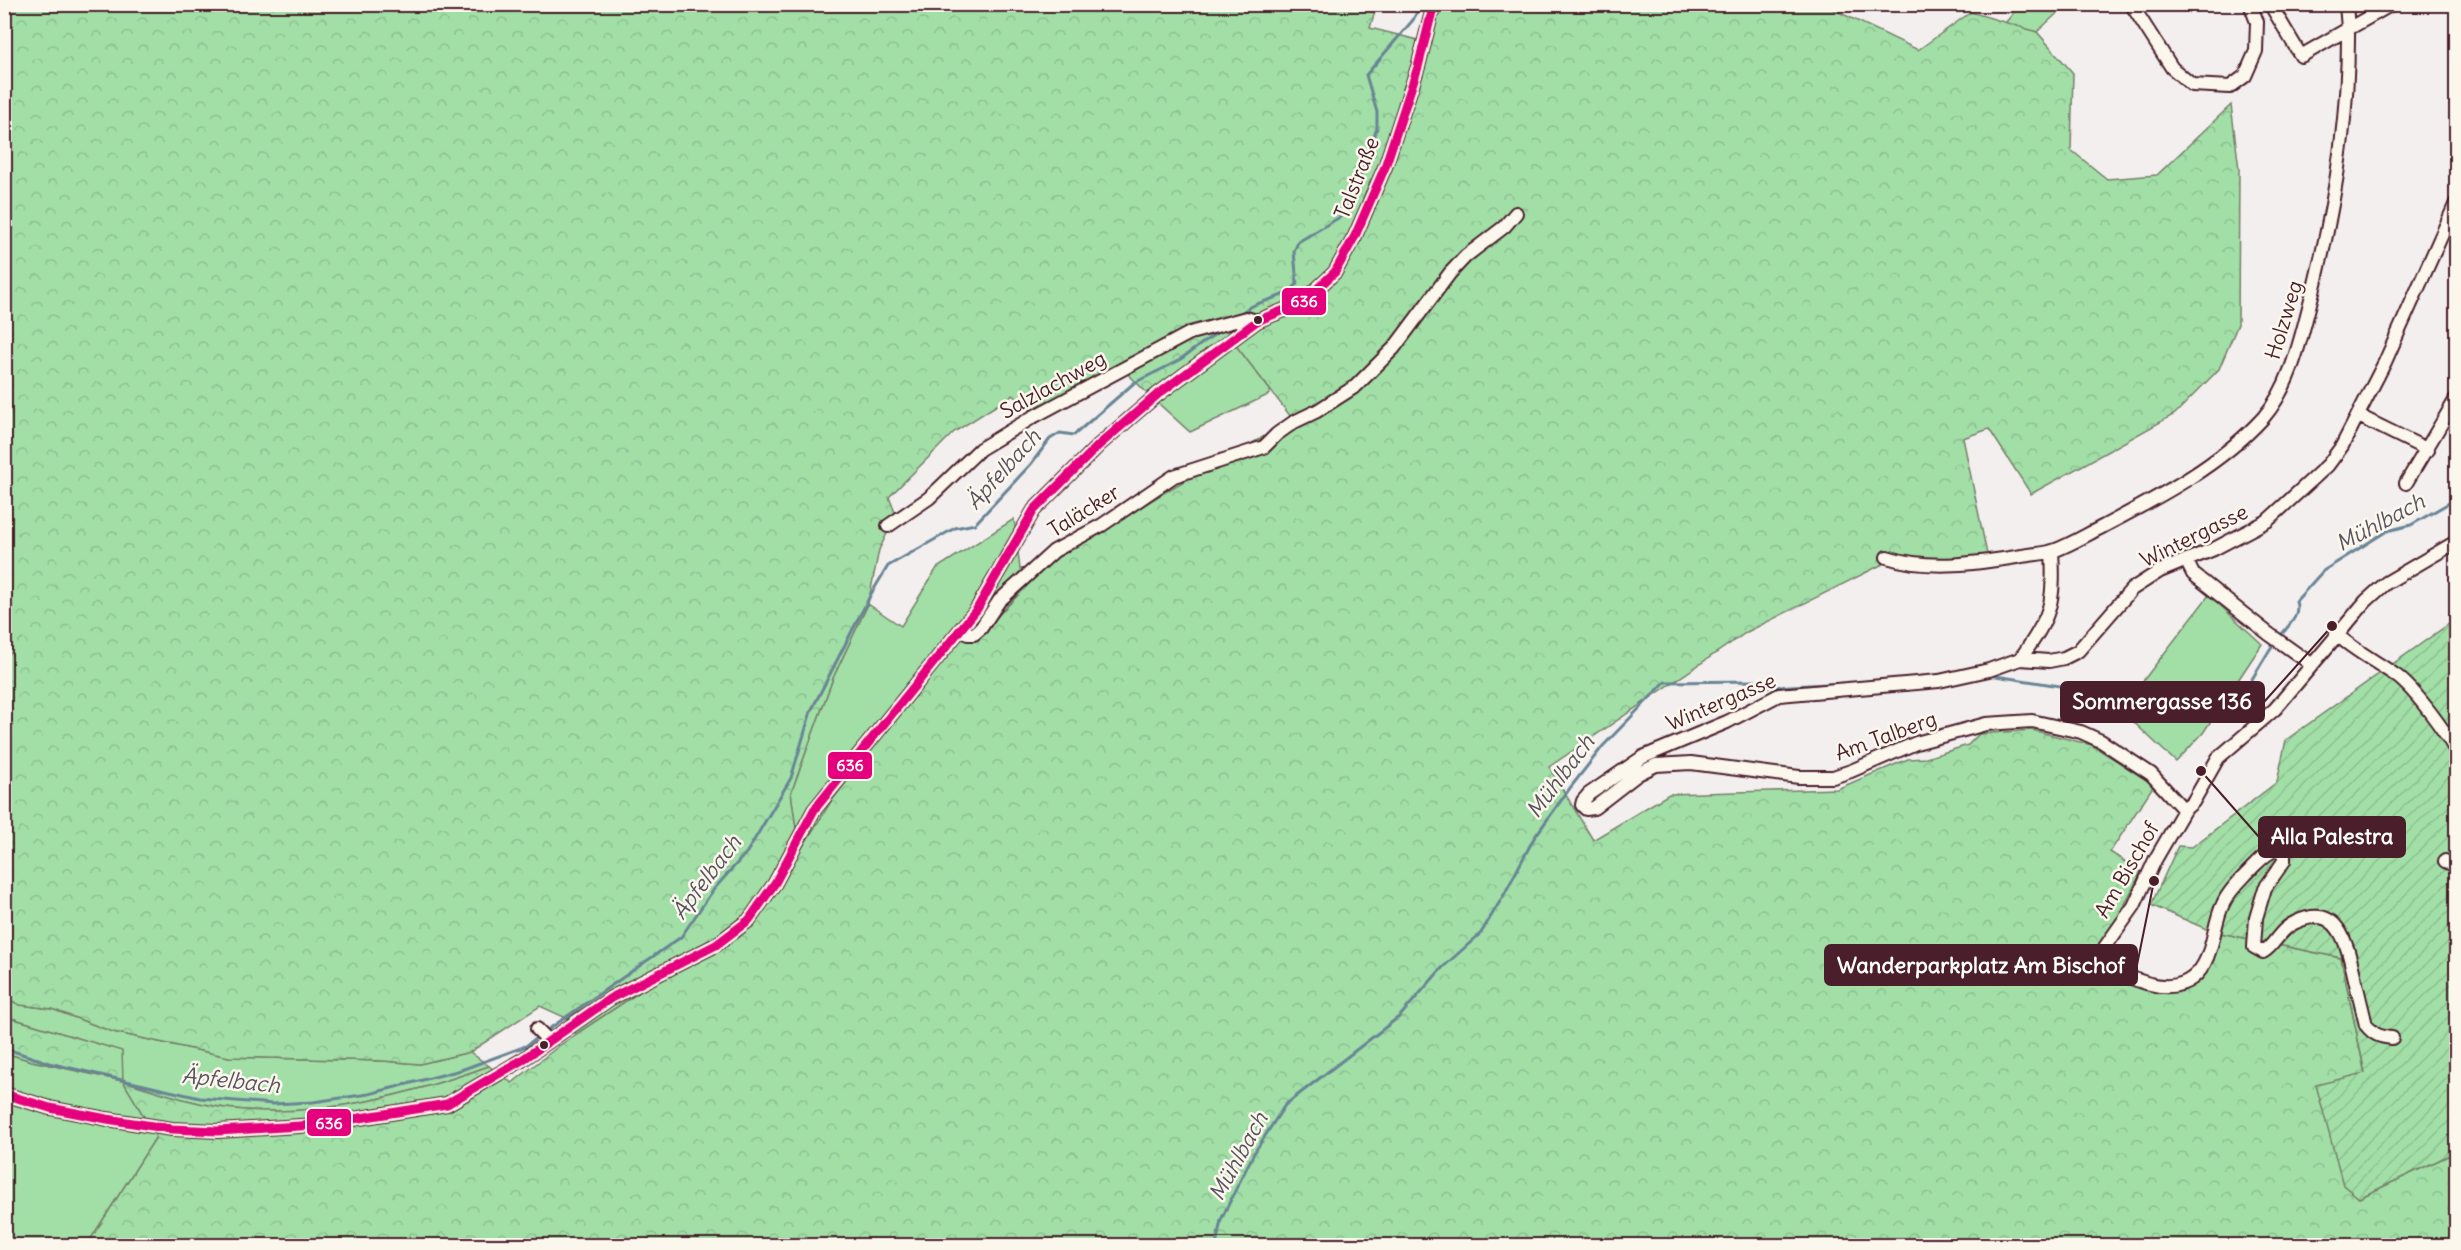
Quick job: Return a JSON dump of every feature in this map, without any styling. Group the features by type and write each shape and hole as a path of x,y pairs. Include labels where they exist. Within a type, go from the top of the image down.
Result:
{"street":[{"name":"Talstraße","path":"1257,321 1302,303 1335,272 1355,236 1385,167 1418,67 1434,4"},
{"path":"2131,4 2172,68 2192,85 2230,87 2245,76 2256,51 2257,22 2250,4"},
{"path":"2270,4 2301,56 2392,4"},
{"name":"Holzweg","path":"1887,557 1898,561 1939,564 1994,561 2052,551 2126,514 2200,471 2228,451 2264,418 2278,398 2300,341 2320,269 2341,158 2349,82 2346,4"},
{"name":"Wintergasse","path":"1586,809 1582,805 1589,794 1643,757 1727,722 1779,695 1939,681 1989,670 2020,659 2049,661 2064,658 2078,651 2132,589 2160,571 2245,534 2272,517 2328,465 2342,447 2453,221 2457,203"},
{"name":"Taläcker","path":"1257,321 1157,395 1099,446 1034,510 977,609 962,628 968,634 974,634 981,628 999,601 1054,551 1102,525 1174,476 1264,447 1276,434 1294,422 1317,411 1356,386 1394,348 1450,273 1466,256 1504,227 1516,213"},
{"name":"Salzlachweg","path":"888,526 929,498 980,449 1033,417 1190,333 1246,318 1257,321"},
{"path":"2406,483 2457,399"},
{"path":"2359,416 2428,450"},
{"path":"2184,810 2193,802 2223,753 2251,732 2275,709 2337,634 2386,583 2457,542"},
{"path":"2020,659 2039,633 2052,602 2054,580 2052,551"},
{"path":"2186,560 2193,574 2311,664"},
{"path":"4,1094 50,1108 172,1129 218,1131 316,1125 447,1104 489,1081 611,998 716,945 749,920 775,883 814,810 962,628"},
{"path":"2337,634 2351,647 2400,679 2437,722 2457,751"},
{"name":"Am Talberg","path":"1586,809 1603,803 1638,774 1656,765 1691,763 1799,777 1833,777 1916,743 1976,726 2032,721 2081,732 2101,741 2151,774 2184,810"},
{"name":"Am Bischof","path":"2184,810 2134,906 2105,947 2108,962 2117,971 2143,984 2173,986 2184,984 2204,964 2223,903 2258,861 2278,849 2284,855 2284,861 2265,888 2256,918 2254,947 2263,952 2268,950 2276,936 2298,920 2325,919 2334,924 2347,943 2366,1025 2372,1033 2380,1037 2392,1038"},
{"path":"537,1029 549,1041"}],"green space":[{"path":"1377,4 1370,28 1426,42 1437,5 1635,4 1635,6 1725,8 1822,4 1918,50 1971,12 2037,32 2073,73 2071,150 2107,179 2157,175 2231,105 2239,169 2238,324 2219,369 2175,414 2031,494 1989,429 1963,438 1988,559 1893,559 1747,632 1549,767 1593,840 1669,794 1837,789 1908,759 1926,758 1968,745 1979,734 2032,730 2092,745 2154,785 2110,852 2141,872 2104,945 2113,964 2152,988 2184,991 2204,957 2211,931 2341,958 2365,1074 2317,1085 2359,1198 2456,1152 2456,1245 87,1245 156,1137 123,1081 206,1104 266,1111 299,1110 364,1102 428,1086 489,1066 512,1083 560,1045 763,910 830,803 960,637 974,641 1050,562 1177,485 1272,432 1291,417 1228,335 1147,393 1122,368 1032,410 1013,395 954,432 889,497 896,515 879,550 868,604 833,678 791,793 796,829 766,885 737,925 566,1018 540,1006 470,1052 420,1064 229,1057 113,1032 52,1009 20,1005 4,997 5,5"},
{"path":"2021,4 2066,5 2037,32 2005,23"},
{"path":"1228,335 1270,390 1270,394 1190,432 1147,393"},
{"path":"1014,519 1020,569 1042,568 1039,573 974,641 763,910 576,1034 566,1018 737,925 796,829 791,793 833,678 868,604 901,626 937,568"},
{"path":"2209,595 2262,644 2203,733 2176,762 2127,716 2149,687 2143,681"},
{"path":"2456,619 2456,1152 2359,1198 2343,1185 2316,1085 2365,1073 2341,958 2211,931 2151,905 2178,846 2192,847 2277,782 2286,740"},
{"path":"4,997 20,1005 52,1009 113,1032 229,1057 420,1064 470,1052 489,1066 396,1095 364,1102 299,1110 266,1111 220,1107 178,1098 124,1082 156,1137 87,1245 5,1245 5,1053 122,1081 121,1051 5,1016"},
{"path":"4,1016 122,1051 123,1081 5,1053"}],"waterway":[{"name":"Äpfelbach","path":"1238,316 1252,306 1291,290 1297,284 1294,252 1298,242 1345,214 1348,191 1359,179 1377,128 1377,112 1366,75 1413,20 1421,4"},
{"name":"Äpfelbach","path":"546,1031 681,937 714,889 747,852 791,778 811,711 871,594 888,566 955,528 975,524 1031,464 1050,439 1060,433 1074,435 1134,383 1178,361 1219,331"},
{"name":"Mühlbach","path":"2282,634 2296,615 2296,601 2323,571 2387,531 2411,525 2456,499"},
{"name":"Mühlbach","path":"2243,694 2272,646"},
{"name":"Mühlbach","path":"1989,675 2079,689 2112,709"},
{"name":"Mühlbach","path":"1216,1246 1221,1220 1235,1191 1254,1153 1285,1105 1400,1016 1442,968 1481,933 1534,838 1570,788 1603,746 1665,682 1756,681 1772,687 1847,683"},
{"name":"Äpfelbach","path":"4,1048 49,1063 200,1098 273,1104 313,1102 369,1094 461,1070 526,1046 540,1035"}],"transit line":[{"name":"636","path":"4,1094 50,1108 107,1119 172,1129 218,1131 316,1125 447,1104 522,1060 611,998 716,945 749,920 775,883 814,810 977,609 1034,510 1099,445 1157,395 1257,321 1302,303 1335,272 1355,236 1385,167 1418,67 1434,4"}],"place":[{"name":"Sommergasse 136","path":"2332,626"},
{"name":"Alla Palestra","path":"2201,771"},
{"name":"Wanderparkplatz Am Bischof","path":"2154,881"}]}
